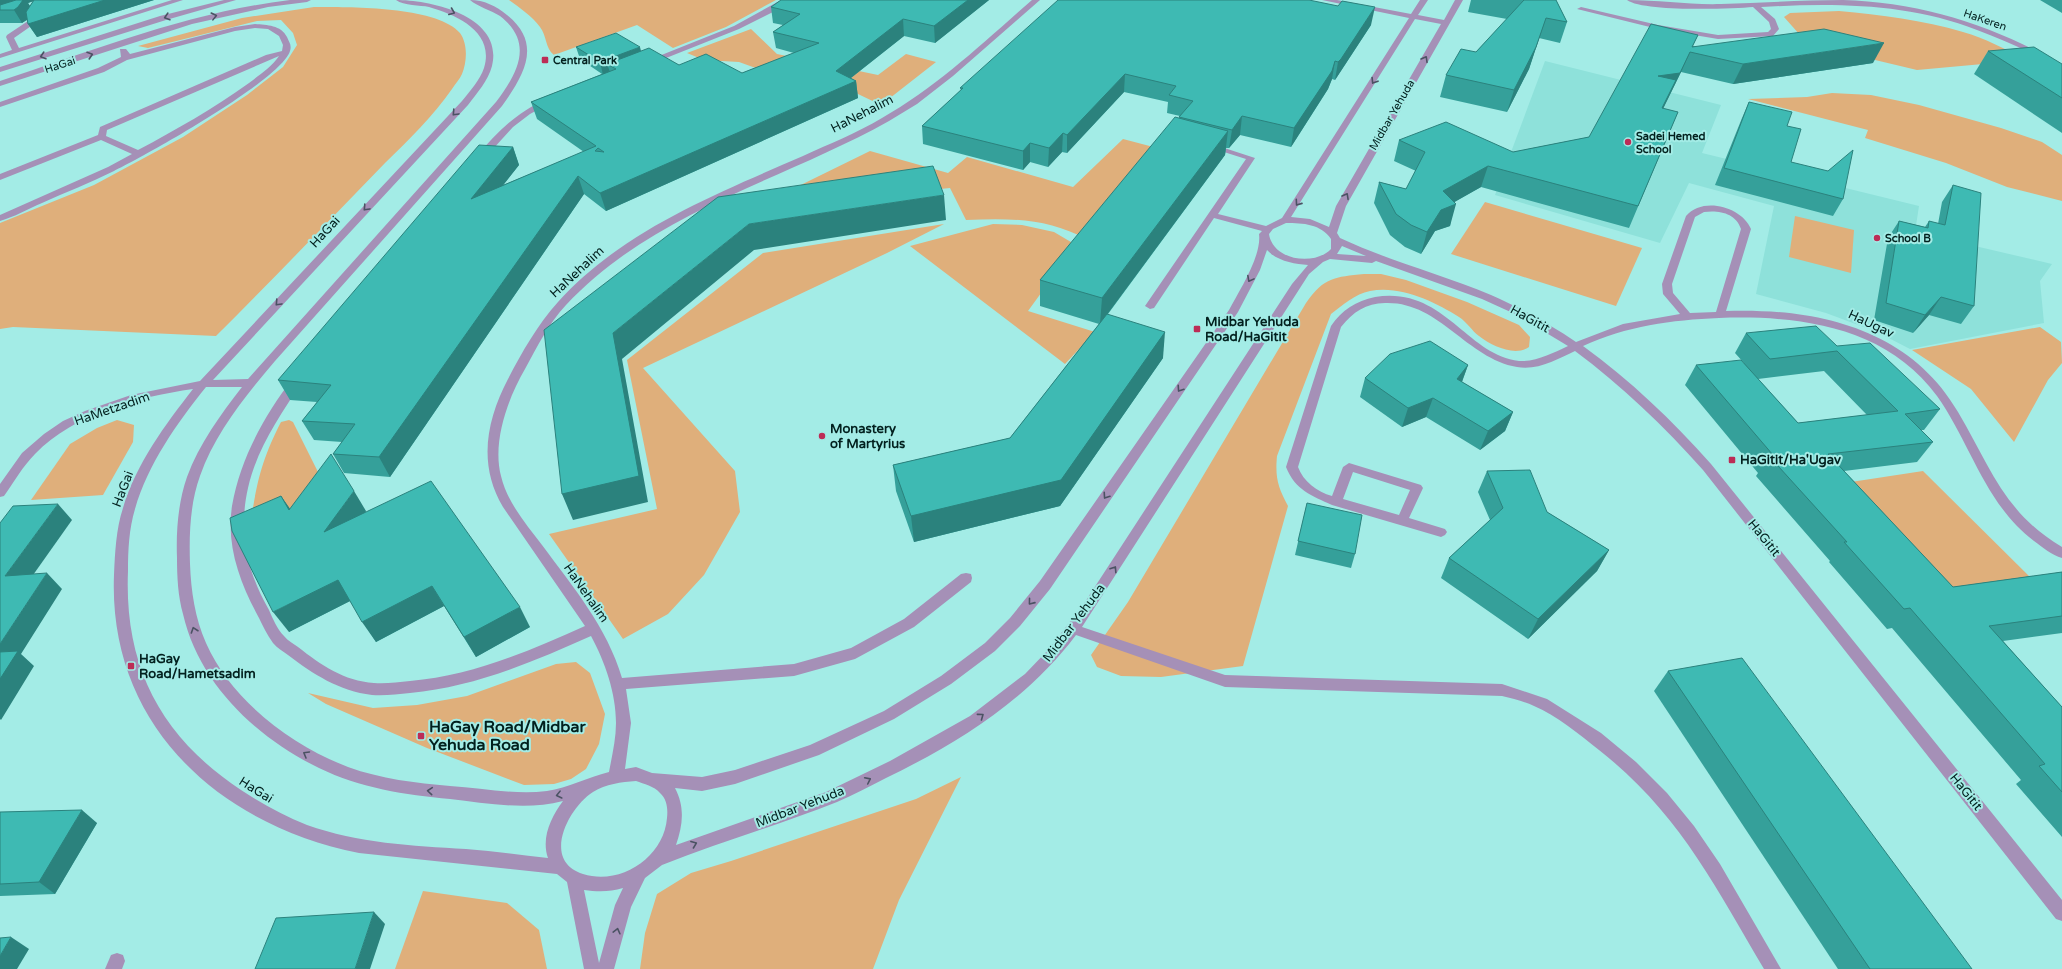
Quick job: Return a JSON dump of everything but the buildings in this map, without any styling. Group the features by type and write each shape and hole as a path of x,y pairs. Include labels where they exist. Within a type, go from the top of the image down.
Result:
{"street":[{"path":"0,56 179,0"},
{"name":"HaGai","path":"0,70 163,18 232,0"},
{"name":"HaGai","path":"0,84 223,14 263,6 307,0"},
{"name":"HaGai","path":"400,0 442,8 474,24 486,39 489,51 489,61 485,74 465,103 231,354 178,416 142,476 129,509 123,545 120,585 121,630 136,679 152,712 180,749 218,783 256,808 288,825 326,839 369,849 481,858 560,868"},
{"path":"474,0 504,15 519,33 524,57 519,72 499,104 274,356 226,416 197,469 187,497 183,528 182,565 186,604 192,627 200,647 216,676 241,707 276,736 310,756 339,770 371,782 405,789 526,799 558,796 616,776 636,774 653,779 702,784 735,777 814,750 889,715 946,680 990,648 1015,622 1045,585 1234,310 1255,270 1264,243 1263,236 1266,229 1275,223 1286,220 1424,0"},
{"path":"635,67 732,29 758,17 786,0"},
{"name":"HaNehalim","path":"616,776 624,718 619,684 610,656 594,628 503,500 492,466 494,434 500,406 541,332 561,304 587,278 640,237 693,209 863,132 894,115 942,81 1036,0"},
{"path":"1326,0 1446,23"},
{"name":"Midbar Yehuda","path":"658,859 698,842 743,829 833,797 916,756 981,717 1024,682 1059,647 1094,600 1297,284 1306,272 1324,258 1333,254 1337,247 1335,236 1341,206 1459,0"},
{"name":"HaKeren","path":"1631,0 1691,7 1815,2 1853,3 1925,14 1970,25 2024,46 2062,68"},
{"path":"17,51 10,37 31,22 44,2"},
{"path":"28,8 44,2"},
{"path":"1581,9 1658,27 1718,37 1770,34 1775,29 1772,21 1755,5"},
{"path":"0,105 101,70 124,58 234,29 255,26 270,27 282,35 287,45 286,52 281,60 267,73 236,96 139,154 104,172 0,218"},
{"path":"118,46 126,54 124,58"},
{"path":"102,136 103,129 111,124 270,57 286,52"},
{"path":"470,169 503,129 514,120 524,112 557,98"},
{"path":"102,136 105,139 139,154"},
{"path":"0,177 102,136"},
{"path":"1150,306 1251,158 1202,145"},
{"path":"1688,317 1668,294 1667,284 1691,216 1695,211 1703,208 1712,208 1734,215 1743,221 1746,229 1720,314"},
{"path":"1212,215 1266,229"},
{"name":"HaGitit","path":"1286,220 1310,222 1324,227 1335,236 1387,262 1424,273 1488,298 1522,314 1575,346 1638,394 1673,428 1707,467 2062,913"},
{"name":"HaGitit","path":"1264,243 1272,252 1282,257 1308,262 1324,258 1387,262"},
{"name":"HaUgav","path":"1441,532 1324,498 1307,488 1295,478 1292,467 1336,326 1352,309 1378,301 1394,300 1412,303 1430,310 1489,355 1522,365 1537,363 1621,327 1644,322 1720,314 1761,312 1814,318 1867,336 1893,350 1928,378 1947,401 1979,461 2010,511 2029,531 2062,553"},
{"path":"302,375 287,393 253,454 243,487 237,525 238,542 244,573 260,607 278,639 308,664 341,682 373,689 427,687 474,677 532,656 594,628"},
{"name":"HaMetzadim","path":"0,493 31,451 61,427 94,412 134,399 204,384 252,383"},
{"path":"1336,502 1349,467 1416,488 1402,521"},
{"path":"619,684 794,670 856,653 909,623 966,578"},
{"path":"1073,629 1225,681 1502,690 1541,703 1589,733 1625,762 1675,812 1716,872 1773,969"},
{"path":"596,783 580,793 567,806 558,822 553,838 554,854 560,868 574,879 589,884 605,885 622,882 639,874 658,859 671,841 676,822 675,804 667,789 653,779"},
{"path":"606,969 623,905 639,874"},
{"path":"574,879 592,969"}],"shaded area":[{"path":"509,0 776,0 726,27 673,48 637,25 554,55 549,49 542,30 537,23 526,12"},
{"path":"314,7 348,7 391,10 413,13 449,24 463,37 466,59 462,74 445,99 420,128 216,336 13,327 0,329 0,223 94,185 183,137 247,95 283,67 297,45 293,33 281,20 257,21 148,48 138,46 242,18"},
{"path":"1839,11 1902,18 1933,24 1995,44 2027,60 1917,70 1808,44 1784,17 1790,13"},
{"path":"751,29 777,54 878,75 906,54 936,62 881,105 837,84 772,74 739,62 704,60 687,53"},
{"path":"1545,61 1721,105 1702,153 1919,206 1915,232 2052,264 2040,281 2044,323 1910,349 1877,332 1826,313 1756,294 1774,206 1689,183 1660,243 1495,195"},
{"path":"1832,93 1871,95 1919,105 2001,128 2042,142 2062,155 2062,201 2007,187 1946,163 1865,138 1868,130 1748,99 1807,97"},
{"path":"1123,139 1161,149 1088,240 1058,227 1043,223 998,219 966,220 950,188 754,208 870,151 948,173 967,157 1073,187"},
{"path":"1485,202 1642,248 1616,306 1451,254"},
{"path":"1795,216 1854,230 1851,273 1789,257"},
{"path":"944,224 887,253 643,368 735,471 740,512 704,575 668,614 623,639 549,534 657,509 627,360 763,253"},
{"path":"993,224 1022,225 1054,232 1076,245 1028,311 1095,332 1065,364 910,246"},
{"path":"1381,274 1406,280 1467,302 1519,325 1530,337 1529,347 1523,350 1510,351 1497,347 1479,336 1462,319 1450,311 1417,296 1394,290 1365,292 1354,297 1331,314 1277,456 1276,470 1278,482 1288,506 1243,666 1161,677 1121,676 1097,667 1091,655 1128,602 1312,294 1331,280 1345,276"},
{"path":"2040,327 2061,342 2062,363 2048,380 2014,442 1971,389 1912,350"},
{"path":"117,420 134,425 133,442 103,495 31,500 70,444 97,428"},
{"path":"289,420 293,422 324,484 336,489 250,528 257,486 264,461 281,422"},
{"path":"1923,471 2038,585 1960,598 1851,482"},
{"path":"576,662 590,673 605,714 599,744 586,769 571,779 554,784 524,785 427,748 326,704 308,693 373,708 417,705 467,696 556,664"},
{"path":"961,777 899,900 873,969 640,969 645,933 657,894 691,873 916,799"},
{"path":"423,891 507,903 539,930 547,969 395,969"}],"place":[{"name":"Central Park","path":"545,60"},
{"name":"Sadei Hemed School","path":"1628,142"},
{"name":"School B","path":"1877,238"},
{"name":"Midbar Yehuda Road/HaGitit","path":"1197,329"},
{"name":"Monastery of Martyrius","path":"822,436"},
{"name":"HaGitit/Ha'Ugav","path":"1732,460"},
{"name":"HaGay Road/Hametsadim","path":"131,666"},
{"name":"HaGay Road/Midbar Yehuda Road","path":"421,736"}]}
